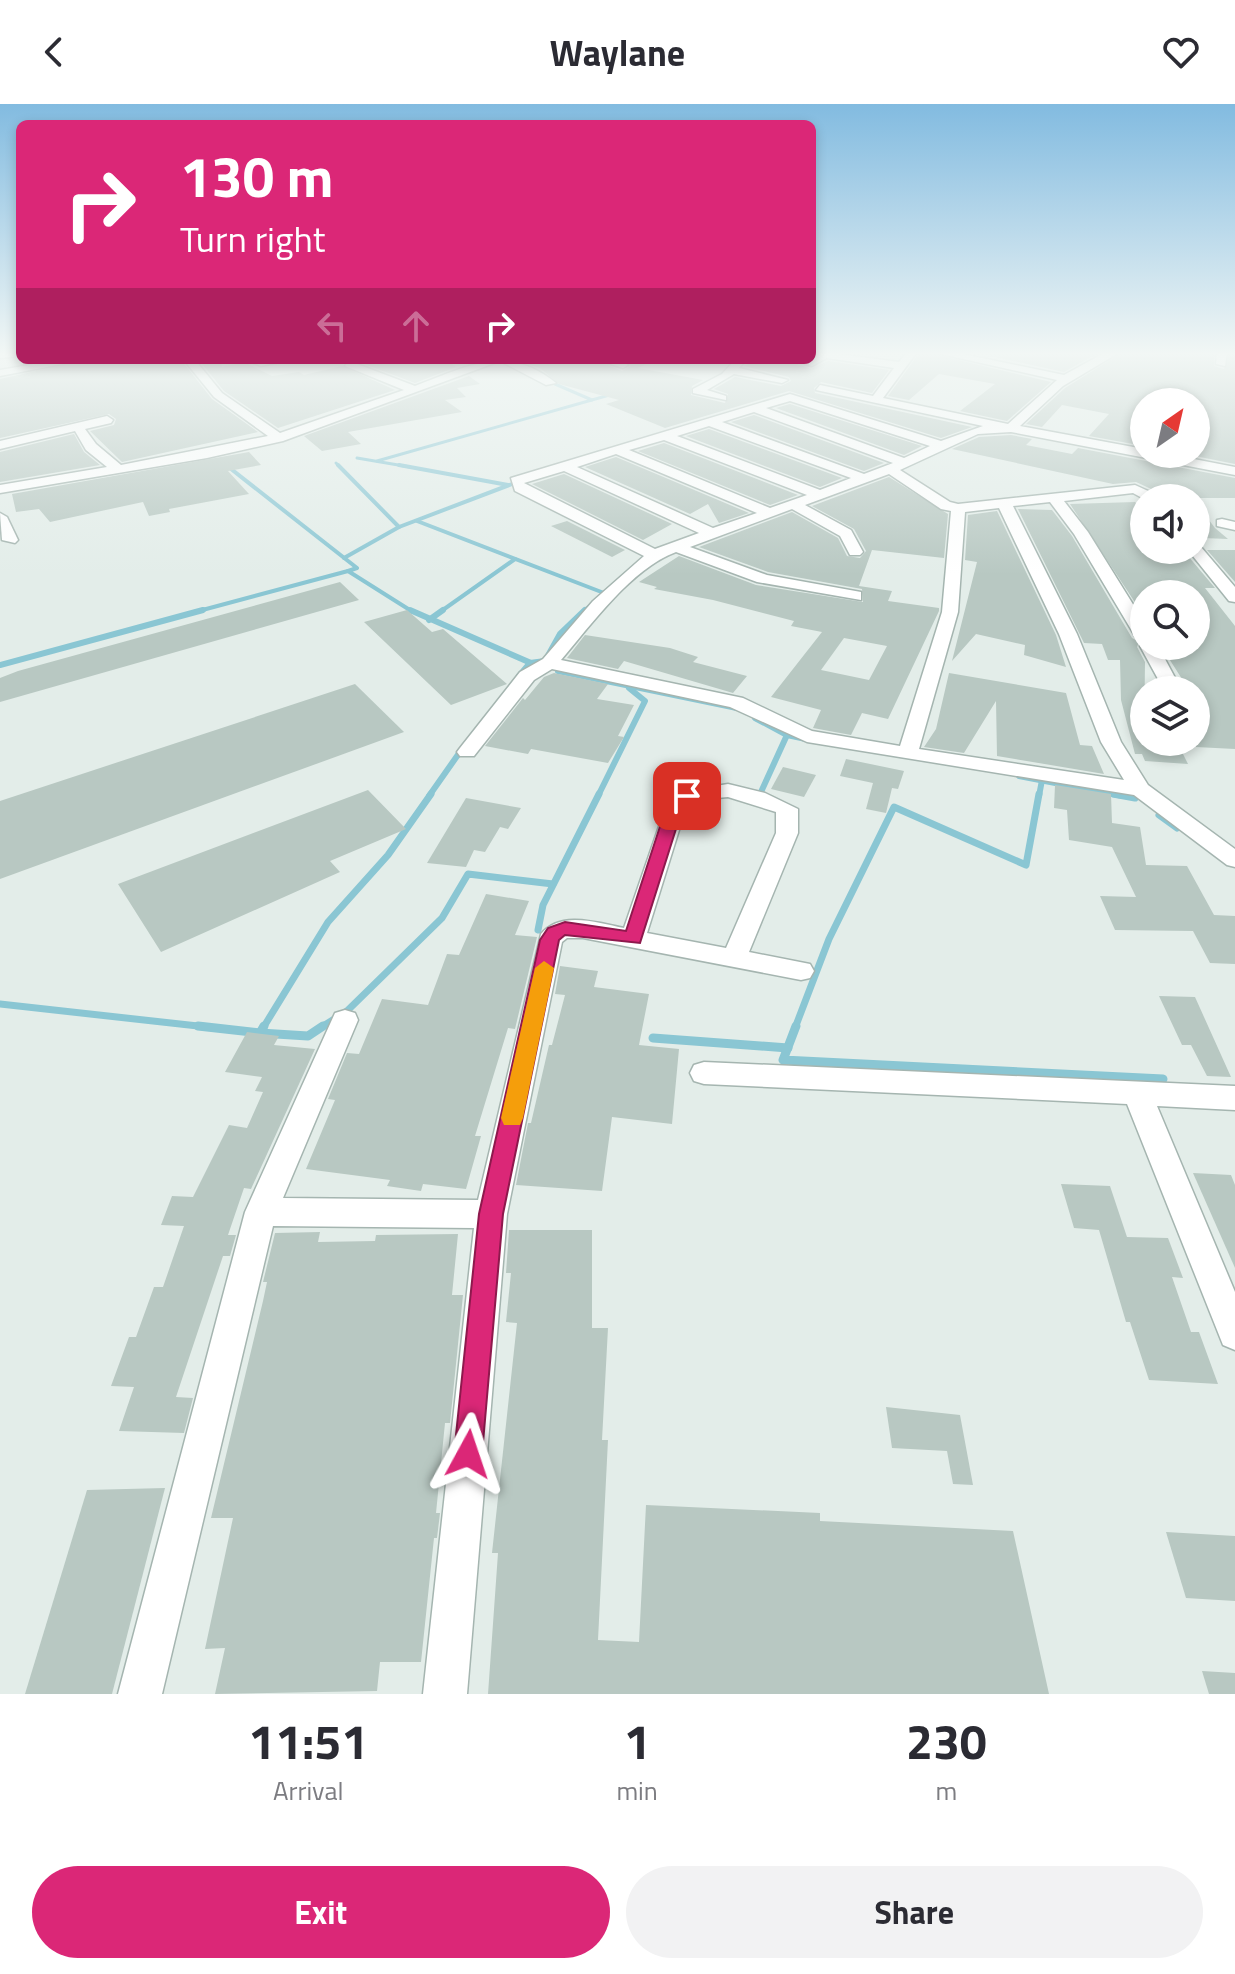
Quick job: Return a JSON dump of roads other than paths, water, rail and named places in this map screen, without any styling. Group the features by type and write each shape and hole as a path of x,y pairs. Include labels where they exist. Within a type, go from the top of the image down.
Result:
{"street":[{"path":"0,445 81,426"},
{"path":"262,426 279,438"},
{"path":"0,489 207,454 316,426"},
{"path":"654,555 515,485 516,481 696,426"},
{"path":"722,426 863,478"},
{"path":"800,426 897,466 946,506 1005,505 1130,490"},
{"path":"882,426 943,446"},
{"path":"467,752 527,676 549,663 599,605 654,555 897,466 980,426"},
{"path":"983,426 1011,428 1130,451"},
{"path":"78,427 91,447 117,468"},
{"path":"664,435 818,494"},
{"path":"617,450 770,513"},
{"path":"565,466 713,534"},
{"path":"1210,466 1235,471"},
{"path":"1054,498 1081,532 1130,613"},
{"path":"793,504 846,533 855,552"},
{"path":"1005,505 1068,634 1111,742 1140,789 1235,860"},
{"path":"908,753 950,612 958,508"},
{"path":"0,517 10,540"},
{"path":"678,548 763,579 855,596"},
{"path":"1208,564 1235,597"},
{"path":"549,663 736,702 807,736 1140,789"},
{"path":"633,939 674,811 687,796 717,789 773,803 787,809 789,819 787,833 734,958"},
{"path":"445,1694 491,1214 550,940 555,932 565,929 801,971"},
{"path":"140,1694 261,1212 345,1020"},
{"path":"704,1073 1235,1098"},
{"path":"1136,1091 1235,1333"},
{"path":"261,1212 491,1214"}],"waterway":[{"path":"377,461 500,426"},
{"path":"357,458 409,467"},
{"path":"226,465 344,558"},
{"path":"338,465 399,527"},
{"path":"399,465 409,467"},
{"path":"409,467 508,485"},
{"path":"399,527 512,484"},
{"path":"417,521 604,593"},
{"path":"344,558 399,527"},
{"path":"344,558 357,568 348,571"},
{"path":"440,612 515,559"},
{"path":"195,612 348,571"},
{"path":"348,571 413,612"},
{"path":"583,612 592,604"},
{"path":"0,665 203,610"},
{"path":"410,610 430,619"},
{"path":"430,619 443,610"},
{"path":"531,663 545,661 560,634 585,610"},
{"path":"430,619 531,663"},
{"path":"519,676 531,663"},
{"path":"558,671 737,708"},
{"path":"598,795 645,701 629,688"},
{"path":"755,718 787,735"},
{"path":"761,792 787,735"},
{"path":"787,735 806,739"},
{"path":"429,796 462,749"},
{"path":"1019,776 1042,780"},
{"path":"1039,796 1042,780"},
{"path":"1042,780 1123,796"},
{"path":"263,1028 328,922 388,855 431,794"},
{"path":"795,1028 829,939 894,807 1026,865 1039,794"},
{"path":"1113,794 1135,798"},
{"path":"538,930 543,905 598,795"},
{"path":"1159,815 1177,828"},
{"path":"320,1028 347,1011 442,918 468,874 553,884"},
{"path":"0,1004 198,1026"},
{"path":"198,1026 216,1028"},
{"path":"198,1026 260,1033"},
{"path":"260,1033 264,1026"},
{"path":"788,1048 796,1026"},
{"path":"260,1033 308,1036 320,1028"},
{"path":"653,1038 788,1048"},
{"path":"788,1048 783,1060 1163,1079"}]}
